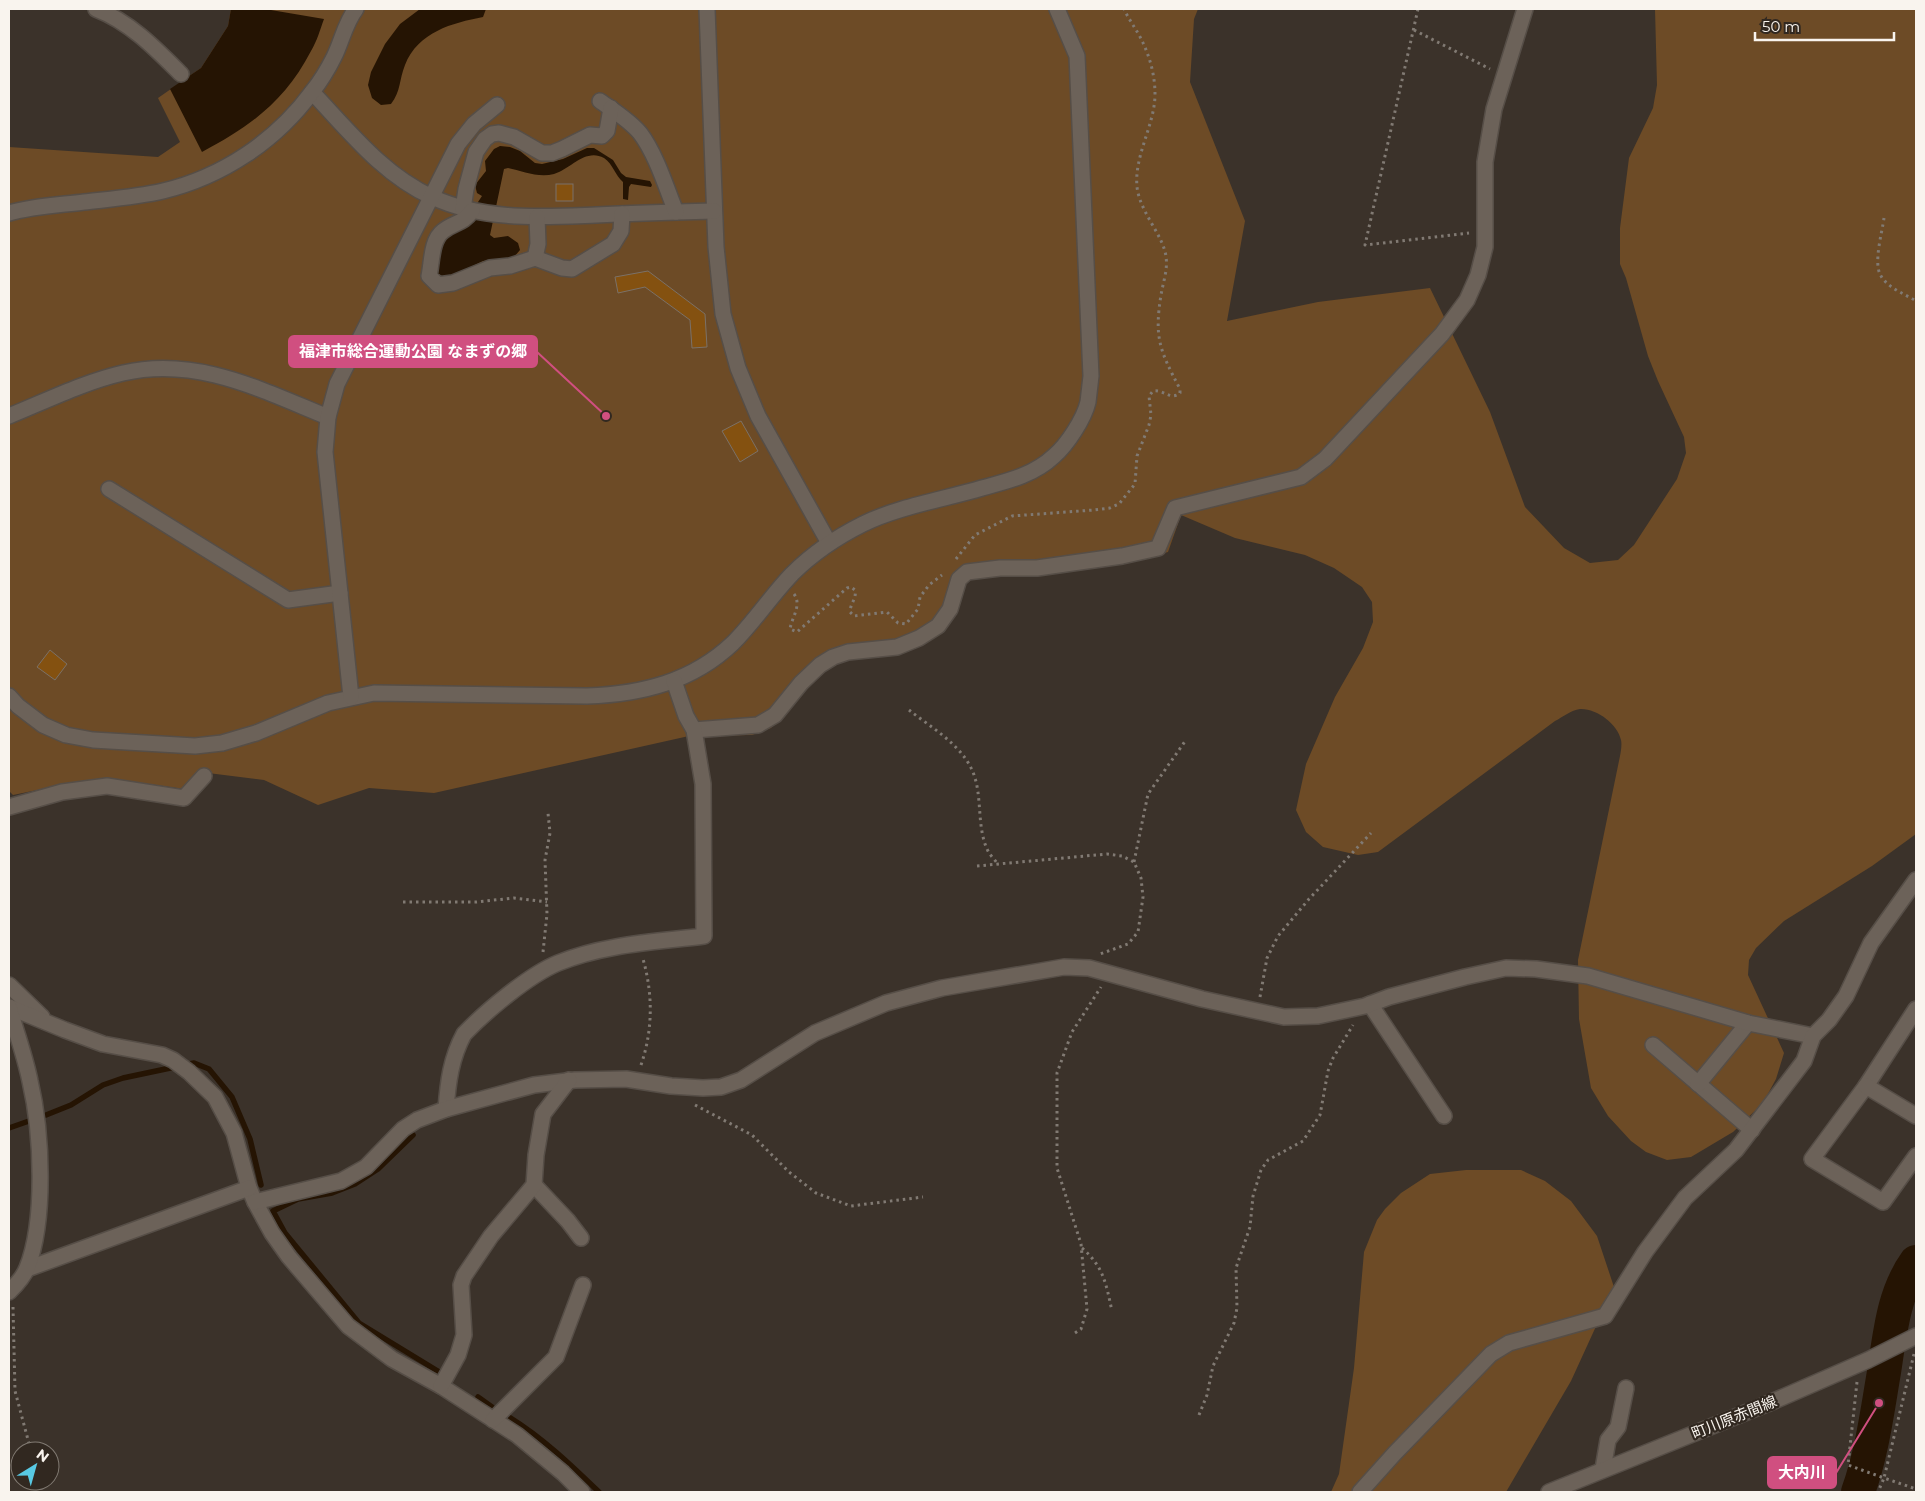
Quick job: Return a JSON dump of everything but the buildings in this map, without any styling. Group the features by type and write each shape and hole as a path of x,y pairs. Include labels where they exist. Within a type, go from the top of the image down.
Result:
{"street":[{"path":"96,9 127,26 155,48 181,74"},
{"path":"9,213 162,191 218,171 272,135 293,116 312,92 334,57 351,16 356,9"},
{"path":"707,9 714,211 722,314 738,368 758,416 830,543"},
{"path":"9,696 18,706 43,725 66,735 93,740 196,746 222,743 256,733 328,702 374,693 518,696 613,695 642,691 674,681 705,665 733,643 793,573 830,543 864,524 900,511 1010,481 1036,470 1055,456 1074,432 1087,404 1091,376 1077,56 1057,9"},
{"path":"694,730 758,725 775,715 800,684 820,665 833,657 848,652 897,647 919,638 938,626 950,610 959,580 967,572 1000,568 1036,568 1122,556 1158,548 1175,508 1301,477 1325,459 1442,334 1467,300 1478,275 1485,247 1484,162 1494,109 1525,9"},
{"path":"312,92 381,164 431,197 468,210 500,216 537,217 714,211"},
{"path":"350,697 325,452 328,417 337,384 344,368 458,144 474,124 497,105"},
{"path":"622,214 622,232 613,244 580,266 572,269 562,268 535,258 510,266 490,268 453,283 438,285 429,276 435,242 442,231 466,219 468,210 466,189 476,152 485,139 492,134 506,134 542,153 552,153 590,135 602,136 607,131 606,105 630,123 645,141 676,212"},
{"path":"535,258 538,244 537,217"},
{"path":"9,416 103,379 142,370 166,368 191,369 220,376 328,417"},
{"path":"109,489 288,600 340,594"},
{"path":"446,1109 448,1075 458,1044 464,1034 523,984 559,963 619,946 704,936 703,784 694,730 686,716 674,681"},
{"path":"9,807 62,792 107,786 184,798 204,776"},
{"path":"1360,1492 1491,1354 1509,1343 1605,1316 1645,1252 1685,1198 1736,1150 1804,1060 1813,1036 1829,1020 1846,996 1871,943 1916,880"},
{"path":"255,1202 341,1181 366,1167 403,1129 417,1120 446,1109 534,1084 570,1080 626,1078 671,1086 721,1087 741,1080 815,1033 886,1003 942,988 1064,967 1089,968 1258,1013 1284,1017 1318,1016 1368,1005 1465,977 1506,968 1536,969 1588,976 1748,1024 1813,1036"},
{"path":"9,985 49,1023"},
{"path":"1368,1005 1444,1116"},
{"path":"9,1007 103,1044 162,1055 173,1060 189,1072 215,1097 234,1133 249,1188 272,1233 289,1257 348,1326 392,1359 441,1386 517,1435 563,1473 582,1492"},
{"path":"9,1007 30,1082 37,1124 40,1168 36,1232 27,1269 11,1291"},
{"path":"1915,1014 1866,1086 1812,1159 1883,1202 1916,1156"},
{"path":"1698,1084 1748,1024"},
{"path":"1653,1046 1752,1130"},
{"path":"441,1386 458,1355 464,1335 461,1285 464,1276 491,1236 534,1185 536,1155 543,1114 570,1080"},
{"path":"1866,1086 1916,1116"},
{"path":"534,1185 568,1221 581,1238"},
{"path":"27,1269 249,1188"},
{"path":"493,1420 556,1357 584,1285"},
{"name":"町川原赤間線","path":"1549,1492 1912,1344"},
{"path":"1603,1469 1608,1440 1618,1427 1626,1388"}],"path":[{"path":"955,560 975,535 1012,516 1094,510 1110,508 1119,504 1135,484 1137,456 1151,415 1149,396 1153,391 1158,390 1171,397 1176,396 1180,392 1163,358 1158,337 1158,314 1167,258 1163,246 1144,210 1137,186 1138,171 1154,107 1154,78 1148,56 1124,9"},
{"path":"1418,9 1365,245 1485,231"},
{"path":"1414,30 1504,76"},
{"path":"1884,218 1877,266 1881,277 1890,286 1916,301"},
{"path":"782,585 798,599 798,606 790,626 793,631 801,630 846,588 851,587 855,590 856,594 850,612 854,616 887,612 898,623 906,624 918,608 920,597 930,584 944,572"},
{"path":"908,710 950,742 965,757 975,779 987,850 998,864"},
{"path":"1095,955 1128,944 1138,932 1143,897 1141,878 1134,862 1148,794 1186,740"},
{"path":"548,813 550,833 545,860 547,902 542,959 550,967"},
{"path":"1258,1013 1267,958 1278,936 1309,899 1371,834"},
{"path":"977,866 1107,854 1122,856 1134,862"},
{"path":"404,902 476,902 514,898 547,902"},
{"path":"637,944 648,977 651,1006 640,1080"},
{"path":"1075,1333 1081,1329 1088,1309 1081,1247 1058,1168 1057,1073 1072,1032 1100,990 1104,972"},
{"path":"1199,1414 1213,1366 1234,1323 1237,1308 1236,1268 1250,1226 1253,1196 1261,1170 1268,1160 1303,1141 1320,1115 1328,1070 1333,1058 1368,1005"},
{"path":"671,1086 680,1097 752,1135 789,1172 816,1193 852,1206 923,1197"},
{"path":"1081,1247 1100,1267 1106,1281 1112,1311"},
{"path":"11,1291 15,1391 28,1441"},
{"path":"1878,1492 1884,1478 1912,1344"},
{"path":"1864,1362 1848,1465 1916,1489"}],"shaded area":[{"path":"231,9 1198,9 1194,19 1190,82 1245,221 1227,321 1318,302 1430,288 1490,412 1525,507 1564,548 1590,563 1618,560 1634,545 1677,479 1686,453 1684,437 1648,356 1626,278 1620,264 1620,228 1629,158 1653,108 1657,85 1655,9 1916,9 1916,834 1872,866 1784,921 1756,948 1749,960 1748,975 1784,1053 1776,1079 1763,1103 1733,1132 1691,1157 1667,1160 1646,1152 1631,1141 1608,1116 1591,1088 1579,1019 1578,960 1621,750 1621,742 1616,728 1599,714 1586,709 1580,709 1567,714 1378,852 1358,855 1323,847 1306,832 1296,810 1306,764 1335,697 1363,648 1373,622 1372,602 1362,587 1334,568 1305,555 1235,538 1181,515 1168,552 1129,563 1053,574 970,577 965,584 954,615 945,630 926,643 896,653 855,656 831,665 809,683 771,728 752,735 689,736 434,793 369,788 318,805 264,780 200,772 184,789 114,779 72,783 13,795 9,791 9,147 158,157 180,142 158,98 201,68 228,26"},
{"path":"231,9 265,9 324,19 315,43 301,69 278,98 251,122 202,152 170,89 201,68 228,26"},
{"path":"420,9 486,9 483,17 448,26 418,44 405,65 398,90 391,104 381,105 372,98 368,85 371,72 385,44 400,24"},
{"path":"500,146 520,151 535,163 542,164 563,159 587,148 594,148 613,160 621,173 626,177 650,181 652,185 651,187 631,184 628,200 623,199 623,182 607,160 597,156 584,157 554,174 548,175 530,174 508,168 504,169 490,235 494,238 508,236 518,243 520,250 514,257 483,261 455,275 442,278 437,276 440,249 444,239 468,225 482,196 477,193 475,185 486,171 485,161 494,149"},
{"path":"1466,1170 1521,1170 1545,1181 1571,1201 1597,1236 1614,1287 1571,1381 1506,1492 1331,1492 1339,1474 1354,1368 1364,1252 1377,1220 1401,1193 1430,1174"}],"waterway":[{"path":"46,1115 71,1105 103,1085 123,1078 194,1063 209,1069 232,1097 250,1139 261,1185"},
{"path":"9,1128 29,1121"},
{"path":"413,1135 378,1169 355,1184 332,1193 298,1199 273,1211 285,1233 359,1323 441,1373"},
{"path":"1858,1492 1874,1433 1897,1301 1908,1274 1916,1262"},
{"path":"478,1397 492,1407"},
{"path":"509,1417 545,1443 599,1492"}],"place":[{"name":"福津市総合運動公園 なまずの郷","path":"606,416"},
{"name":"大内川","path":"1879,1403"}]}
